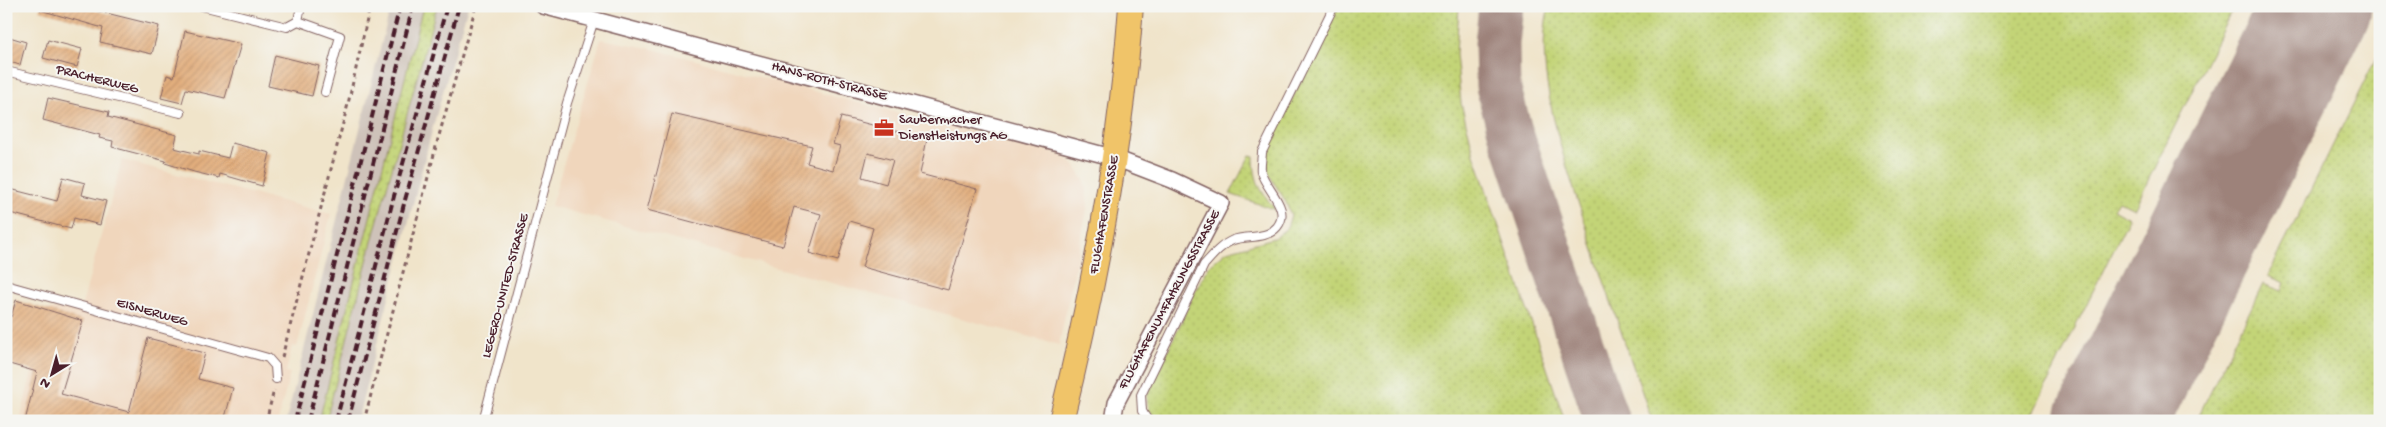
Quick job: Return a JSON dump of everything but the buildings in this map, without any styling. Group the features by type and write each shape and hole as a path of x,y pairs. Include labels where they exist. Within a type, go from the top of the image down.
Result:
{"main road":[{"name":"FLUGHAFENSTRASSE","path":"1061,421 1088,303 1115,158 1131,6"}],"street":[{"name":"HANS-ROTH-STRASSE","path":"543,6 1115,158"},
{"name":"FLUGHAFENUMFAHRUNGSSTRASSE","path":"1115,158 1172,180 1221,203 1116,402 1114,415 1116,421"}],"lane":[{"path":"202,6 287,27 298,21 340,36 325,92"},
{"path":"298,21 301,6"},
{"path":"1148,421 1142,411 1141,395 1204,266 1215,253 1233,240 1268,234 1276,228 1281,220 1282,208 1270,191 1261,171 1262,152 1334,6"},
{"name":"LEGERO-UNITED-STRASSE","path":"483,421 553,157 594,20"},
{"name":"PRACHERWEG","path":"6,71 181,113"},
{"path":"1272,217 1281,220"},
{"name":"EISNERWEG","path":"6,285 268,358 275,366 276,380"}],"path":[{"path":"266,421 348,104 370,6"},
{"path":"364,421 421,200 476,6"}],"shaded area":[{"path":"391,6 423,6 319,421 286,421"},
{"path":"437,6 468,6 434,123 357,421 326,421 375,230"},
{"path":"601,39 649,48 1062,155 1073,164 1084,180 1088,205 1059,345 551,206"},
{"path":"122,160 331,214 297,347 292,346 286,372 290,373 278,421 20,421 47,310 82,305"}],"green space":[{"path":"423,6 437,6 375,230 326,421 319,421"},
{"path":"1338,6 1459,6 1456,54 1461,103 1474,154 1565,421 1157,421 1149,411 1147,396 1196,290 1210,265 1227,251 1274,238 1287,228 1291,215 1285,200 1269,175 1267,162 1270,144"},
{"path":"1549,6 2234,6 2134,209 2118,201 2113,209 2129,218 2029,421 1652,421 1600,270 1568,170 1553,114 1544,57 1545,31"},
{"path":"2380,50 2380,421 2196,421 2263,284 2282,291 2285,283 2268,276"},
{"path":"1250,155 1254,156 1255,172 1259,185 1276,210 1230,194"}],"taxiway":[{"path":"1501,6 1497,44 1498,86 1510,131 1607,421"}],"runway":[{"path":"2111,421 2316,6"}],"railway":[{"path":"295,421 400,6"},
{"path":"308,421 413,6"},
{"path":"336,421 394,196 447,6"},
{"path":"348,421 405,200 459,6"}],"place":[{"name":"Saubermacher Dienstleistungs AG","path":"884,128"}]}
